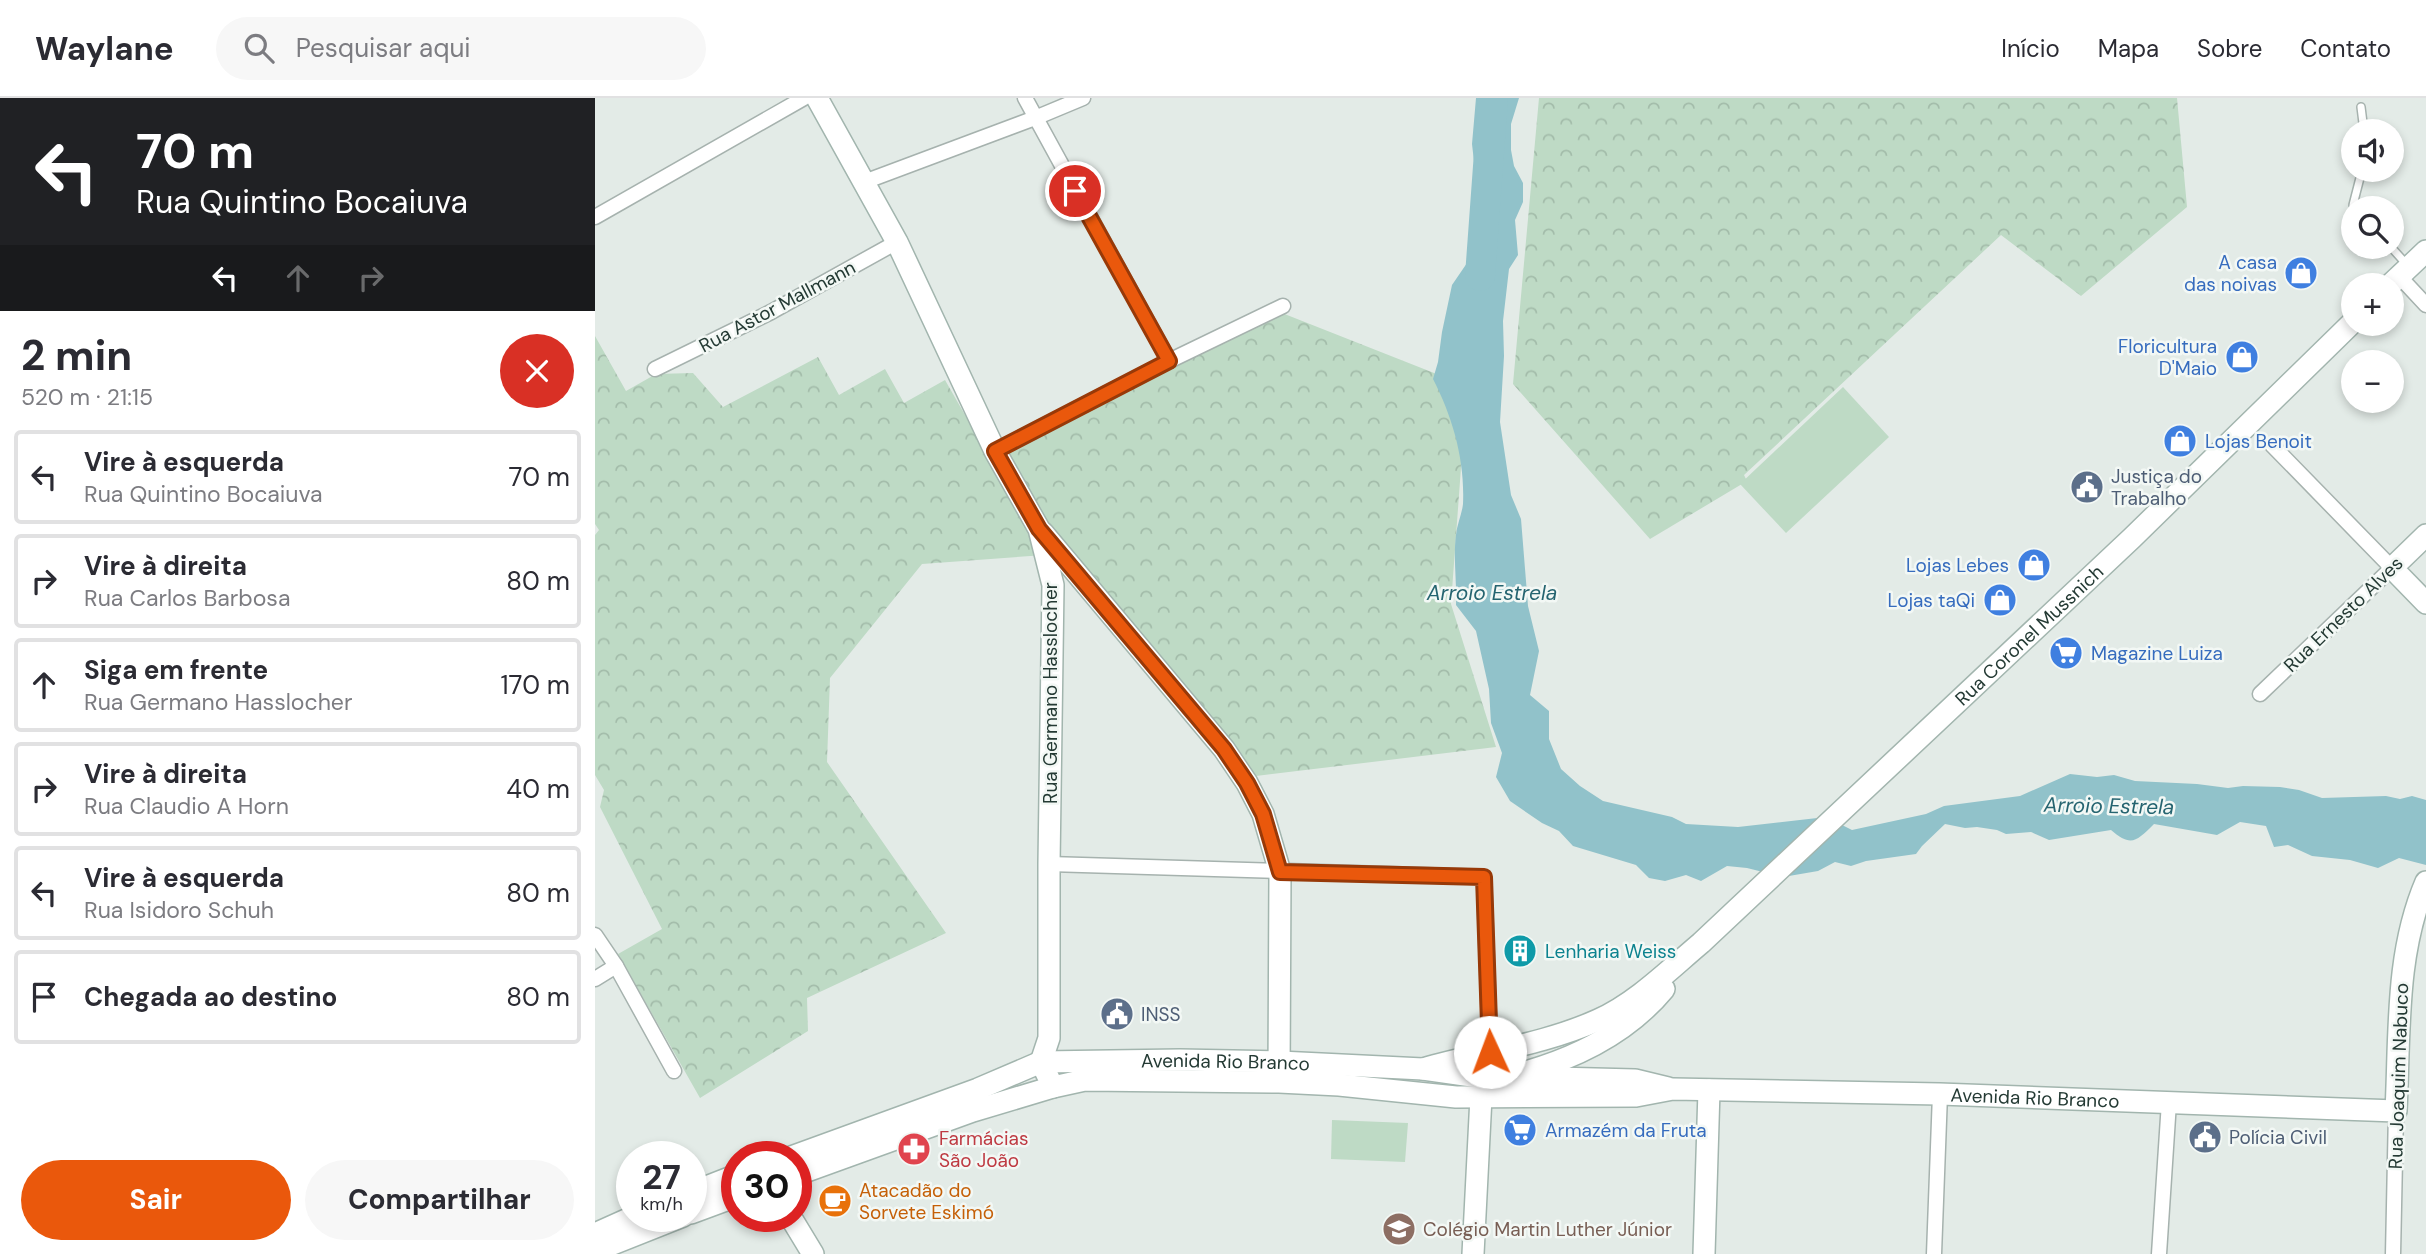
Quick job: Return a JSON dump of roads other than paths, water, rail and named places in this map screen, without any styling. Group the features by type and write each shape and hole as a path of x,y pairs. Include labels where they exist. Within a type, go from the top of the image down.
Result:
{"main road":[{"name":"Rua Germano Hasslocher","path":"817,98 897,242 995,451 1039,529 1053,585 1049,1038 1041,1062"},
{"path":"2402,273 2426,251"},
{"name":"Rua Coronel Mussnich","path":"1423,1069 1560,1035 1601,1019 1648,988 1703,942 2132,538 2341,334"},
{"path":"1039,529 1224,749 1247,783 1263,814 1280,872 1280,1072"},
{"name":"Rua Ernesto Alves","path":"2392,568 2426,535"},
{"path":"2392,568 2426,603"},
{"path":"1053,585 1075,582 1092,590"},
{"name":"Rua Joaquim Nabuco","path":"2396,1111 2403,961 2422,891"},
{"name":"Rua Coronel Mussnich","path":"1422,1093 1455,1091 1561,1062 1607,1038 1655,999 1703,942"},
{"name":"Avenida Rio Branco","path":"812,1149 1041,1062 1168,1060 1280,1072 1422,1093 1481,1097 1636,1096 1673,1089"},
{"path":"1041,1062 1053,1087"},
{"name":"Avenida Rio Branco","path":"812,1169 973,1111 1085,1080 1280,1072 1423,1069 1500,1080 1635,1080 1673,1089 1940,1094 2396,1111"},
{"path":"1704,1254 1710,1090"},
{"path":"1473,1254 1481,1097"},
{"path":"595,1234 616,1225"},
{"path":"595,1251 643,1232"},
{"path":"800,1232 813,1254"}],"street":[{"path":"595,217 804,98"},
{"path":"1025,98 1169,361"},
{"path":"864,182 1083,98"},
{"name":"Rua Astor Mallmann","path":"655,369 792,300 897,242"},
{"path":"2404,281 2426,305"},
{"path":"995,451 1169,361 1283,306"},
{"path":"2272,445 2392,568"},
{"name":"Rua Ernesto Alves","path":"2260,694 2392,568"},
{"path":"1049,864 1484,877 1490,1052"},
{"path":"595,935 616,966 674,1071"},
{"path":"595,979 616,966"},
{"path":"1934,1254 1940,1094"},
{"path":"2159,1254 2169,1102"},
{"name":"Rua Joaquim Nabuco","path":"2393,1254 2396,1111"}],"lane":[{"path":"2361,107 2362,119"}],"water":[{"name":"Arroio Estrela","path":"1476,98 1519,98 1511,124 1511,150 1514,166 1523,183 1523,202 1515,220 1518,255 1509,269 1503,321 1500,422 1511,495 1521,519 1528,606 1539,651 1530,695 1549,711 1549,739 1561,769 1580,786 1603,801 1672,817 1686,824 1738,827 1826,817 1852,830 1926,814 1944,806 2020,796 2070,774 2097,777 2114,775 2135,781 2228,788 2280,787 2322,798 2386,796 2400,799 2412,796 2426,800 2426,865 2399,858 2378,868 2350,860 2312,856 2288,845 2274,847 2266,826 2240,822 2217,835 2154,824 2133,840 2124,839 2111,830 2049,840 2031,832 2006,834 1997,830 1945,824 1916,854 1866,861 1851,866 1835,862 1818,871 1783,877 1727,866 1701,881 1686,875 1665,881 1649,878 1636,865 1573,846 1559,831 1510,801 1496,777 1502,753 1491,723 1489,689 1476,631 1456,605 1455,544 1463,504 1462,471 1452,424 1433,379 1452,285 1478,247 1488,224 1479,205 1472,144"}],"waterway":[{"name":"Arroio Estrela","path":"1480,276 1493,98"}],"place":[{"name":"A casa das noivas","path":"2301,273"},
{"name":"Floricultura D'Maio","path":"2242,357"},
{"name":"Lojas Benoit","path":"2180,441"},
{"name":"Justiça do Trabalho","path":"2087,487"},
{"name":"Lojas Lebes","path":"2034,565"},
{"name":"Lojas taQi","path":"2000,600"},
{"name":"Magazine Luiza","path":"2066,653"},
{"name":"Lenharia Weiss","path":"1520,951"},
{"name":"INSS","path":"1117,1014"},
{"name":"Armazém da Fruta","path":"1520,1130"},
{"name":"Polícia Civil","path":"2205,1137"},
{"name":"Farmácias São João","path":"914,1149"},
{"name":"Atacadão do Sorvete Eskimó","path":"835,1201"},
{"name":"Colégio Martin Luther Júnior","path":"1399,1229"}]}
